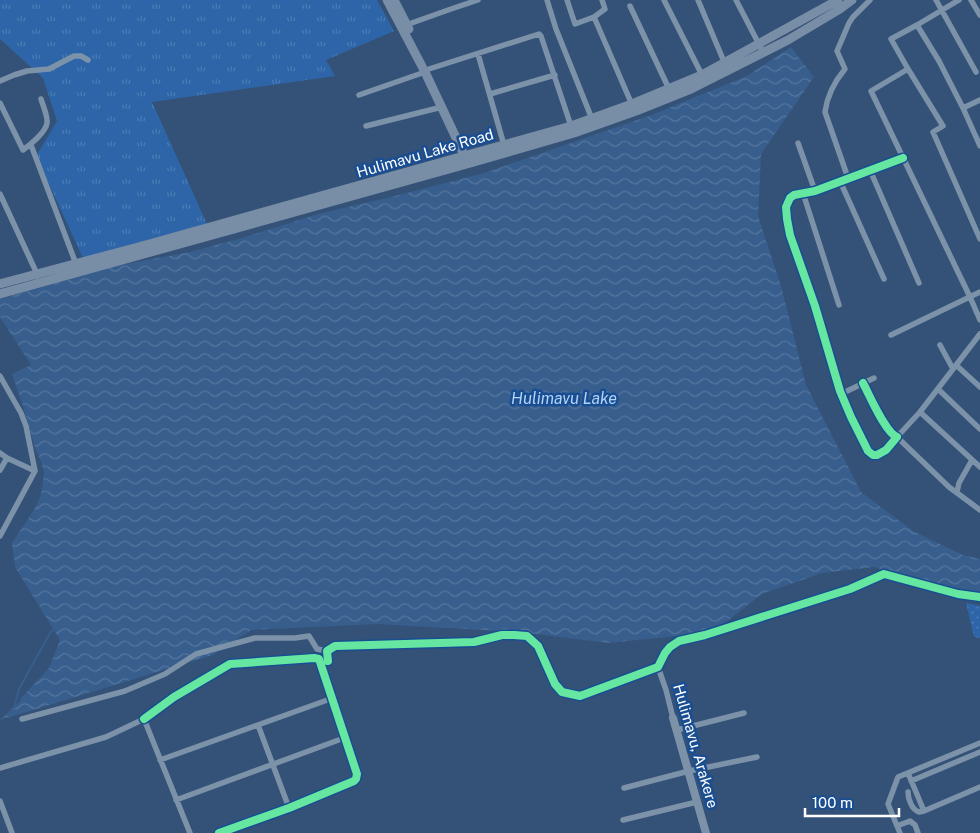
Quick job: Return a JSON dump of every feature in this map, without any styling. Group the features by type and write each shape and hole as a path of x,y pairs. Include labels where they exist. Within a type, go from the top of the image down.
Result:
{"main road":[{"path":"387,0 404,26 427,70 469,159"},
{"path":"394,0 404,26"},
{"name":"Hulimavu Lake Road","path":"0,294 6,286 39,279 469,159 504,145 633,108 691,89 838,0"},
{"name":"Hulimavu Lake Road","path":"39,279 76,264 469,159 574,133 633,108 761,48 788,40 840,10 852,0"},
{"path":"427,70 442,107 469,159"}],"street":[{"path":"404,26 478,0"},
{"path":"547,0 556,29 592,119"},
{"path":"567,0 575,24 594,17 605,9 602,0"},
{"path":"664,0 702,75"},
{"path":"698,0 725,64"},
{"path":"736,0 761,48"},
{"path":"848,178 825,112 827,101 845,69 837,51 853,17 870,0"},
{"path":"936,0 976,72"},
{"path":"960,0 891,39 943,126 933,132 980,239"},
{"path":"971,0 980,15"},
{"path":"630,6 669,90"},
{"path":"594,17 633,108"},
{"path":"917,25 939,61 978,135 980,146"},
{"path":"359,96 427,70 538,34 541,36 571,126"},
{"path":"478,54 504,145"},
{"path":"0,81 27,71 49,69 74,56 81,56 88,60"},
{"path":"908,69 871,91 980,320"},
{"path":"490,94 554,75"},
{"path":"0,103 23,150 31,145 48,122 41,99"},
{"path":"963,108 980,100"},
{"path":"366,126 442,107"},
{"path":"798,143 815,191"},
{"path":"31,145 76,264"},
{"path":"903,158 815,191 794,195 786,207 790,235 815,306 841,394 868,451 877,455 886,450 920,412 955,367 978,343 980,334"},
{"path":"870,170 919,283"},
{"path":"840,181 884,279"},
{"path":"803,193 839,304"},
{"path":"0,194 39,279"},
{"path":"892,335 980,292"},
{"path":"940,345 955,367 980,387"},
{"path":"0,376 21,413 26,426 35,471 0,536"},
{"path":"841,394 874,378"},
{"path":"863,383 882,420 893,435 898,437 949,487 980,510"},
{"path":"938,389 980,429"},
{"path":"920,412 980,467"},
{"path":"0,453 35,471"},
{"path":"0,470 7,458"},
{"path":"957,492 959,484 972,460"},
{"path":"22,719 125,691 165,674 196,654 255,638 309,636 317,649 327,651 335,646 474,642 502,635 522,635 531,639 538,646 555,684 562,692 580,696 658,667 665,653 679,641 705,635 850,589 884,574 958,594 980,597"},
{"path":"327,651 328,661"},
{"path":"0,768 106,737 144,719 174,697 234,663 317,658 333,698 344,738 357,774 356,779 289,808 219,833"},
{"name":"Hulimavu, Arakere","path":"658,667 706,833"},
{"path":"160,760 333,698"},
{"path":"677,730 744,713"},
{"path":"144,719 190,833"},
{"path":"258,725 289,808"},
{"path":"176,800 344,738"},
{"path":"900,833 888,804 898,777 980,743"},
{"path":"911,780 980,752"},
{"path":"624,788 688,771 757,757"},
{"path":"908,773 924,811"},
{"path":"908,792 908,797 915,811 919,812 980,787"},
{"path":"623,820 697,802"},
{"path":"0,804 12,833"},
{"path":"897,826 910,822 915,825 918,833"}],"green space":[{"path":"0,0 377,0 394,31 326,60 335,76 152,102 207,224 83,258 36,156 57,121 43,78 0,39"},
{"path":"966,603 980,606 980,638 974,637"}],"water":[{"name":"Hulimavu Lake","path":"791,47 814,77 761,154 758,216 781,286 806,385 861,492 913,531 963,555 980,559 980,595 924,583 874,567 822,573 762,594 722,625 678,636 608,643 520,632 377,624 251,630 213,655 0,720 49,668 60,640 15,567 12,543 34,510 41,495 44,473 12,374 31,365 0,317 0,299 120,265 190,252 318,214 484,173 649,116 747,76"}],"waterway":[{"path":"14,708 19,689 50,633 55,628"}],"cycle path":[{"path":"863,383 883,421 892,434 897,437 886,450 877,455 873,455 868,451 840,391 815,306 790,235 786,207 790,198 794,195 815,191 903,158"},
{"path":"328,661 327,651 335,646 474,642 502,635 527,636 538,646 555,684 562,692 580,696 658,667 665,653 679,641 705,635 850,589 884,574 958,594 980,597"},
{"path":"144,719 174,697 230,664 319,659 357,774 356,779 289,808 219,833"}]}
